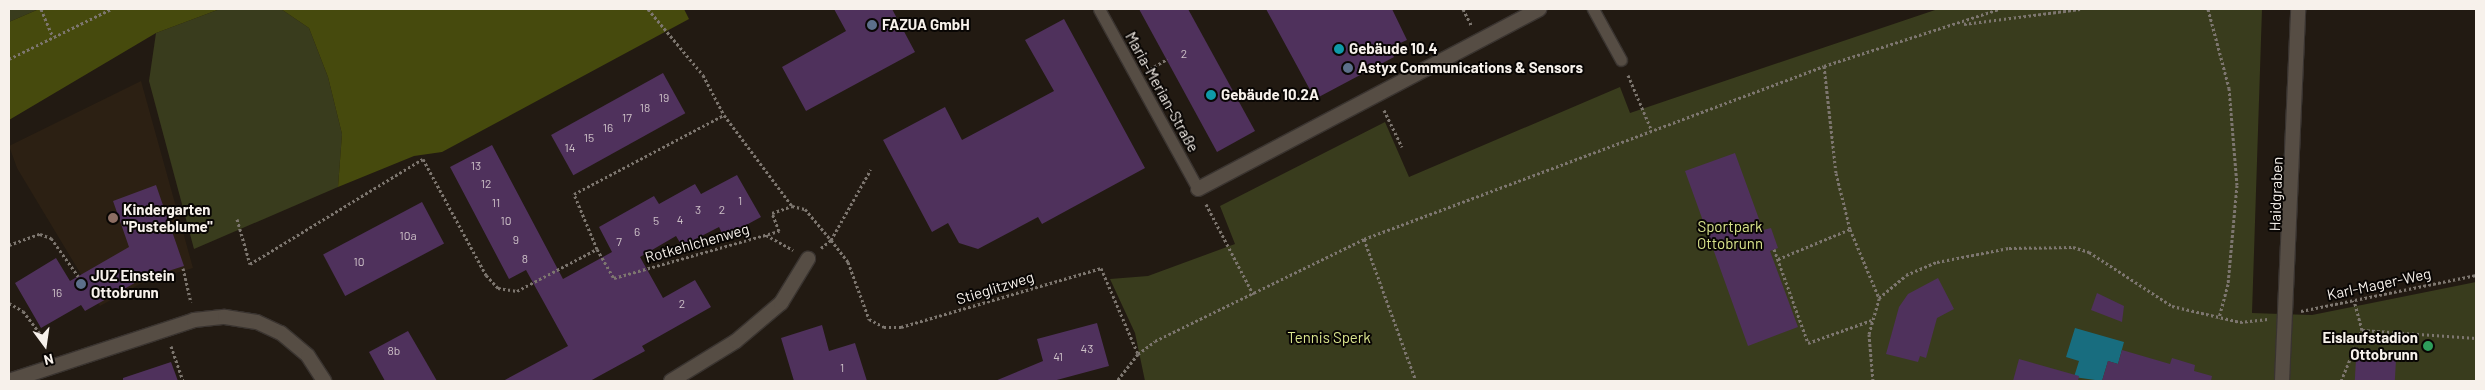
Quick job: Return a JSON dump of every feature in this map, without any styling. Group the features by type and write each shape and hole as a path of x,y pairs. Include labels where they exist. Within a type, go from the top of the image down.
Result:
{"street":[{"path":"1198,189 1539,9"},
{"name":"Haidgraben","path":"2282,381 2287,314 2298,9"},
{"path":"671,381 736,341 781,303 808,258"},
{"path":"9,381 194,320 225,317 258,322 296,345 324,381"}],"lane":[{"name":"Maria-Merian-Straße","path":"1099,9 1198,189"},
{"path":"1593,9 1621,60"}],"path":[{"path":"41,9 53,37"},
{"path":"9,59 111,9"},
{"path":"648,9 703,75 724,115 792,206 805,208 831,240"},
{"path":"1116,381 1138,354 1155,341 1364,239 1651,129 1824,66 1959,24 1999,9"},
{"path":"1959,24 2080,9"},
{"path":"2208,9 2229,88 2236,184 2228,284 2219,318"},
{"path":"1621,60 1651,129"},
{"path":"1824,66 1836,174 1850,228 1879,298"},
{"path":"1377,96 1402,148"},
{"name":"Rotkehlchenweg","path":"724,115 574,194 598,249 614,278 778,231 772,213 792,206"},
{"path":"237,219 250,264 423,159 443,189 486,275 498,288 517,291 598,249"},
{"path":"822,247 831,240 871,169"},
{"path":"1198,189 1254,294"},
{"path":"1778,259 1850,228"},
{"path":"9,245 40,234 50,238 78,276"},
{"path":"765,235 808,258"},
{"path":"1364,239 1416,381"},
{"name":"Stieglitzweg","path":"831,240 848,262 869,320 884,327 901,327 1100,268 1138,354"},
{"path":"1873,381 1869,334 1879,298 1906,275 1937,262 2054,244 2089,252 2158,300 2219,318 2256,321"},
{"path":"1774,250 1808,342 1872,319"},
{"path":"183,268 194,320"},
{"name":"Karl-Mager-Weg","path":"2287,314 2476,275"},
{"path":"2341,381 2362,330 2354,300"},
{"path":"9,302 43,338"},
{"path":"165,329 183,381"},
{"path":"2362,330 2383,334 2476,338"}],"shaded area":[{"name":"Kindergarten \"Pusteblume\"","path":"141,81 193,268 140,284 100,306 17,168 9,146"}],"green space":[{"path":"9,9 39,9 9,22"},
{"path":"39,9 220,9 156,33 9,120 9,22"},
{"path":"220,9 281,9 309,28 328,77 342,134 338,187 194,249 149,81 156,33"},
{"path":"281,9 684,9 689,19 442,152 414,156 338,187 342,134 328,77 309,28"},
{"name":"Sportpark Ottobrunn","path":"1938,9 2262,9 2252,313 2312,315 2476,282 2476,381 1145,381 1135,333 1110,279 1148,276 1235,244 1220,206 1385,122 1409,177 1620,87 1630,113"}],"water":[{"path":"2075,328 2124,342 2118,364 2108,361 2102,381 2074,377 2079,361 2066,357"}],"building":[{"path":"834,9 892,9 915,52 806,111 782,67 846,31"},
{"name":"Gebäude 10.2A","path":"1139,9 1188,9 1255,131 1217,152"},
{"name":"Gebäude 10.4","path":"1266,9 1392,9 1407,40 1389,48 1394,57 1315,99"},
{"path":"1064,19 1145,168 1042,224 1038,217 978,249 959,243 948,223 932,232 883,140 945,107 962,140 1054,91 1025,40"},
{"path":"663,73 685,113 573,175 551,135"},
{"path":"492,145 563,279 612,252 599,227 654,196 659,204 695,184 701,194 737,175 761,217 724,237 719,227 682,246 676,236 640,257 663,298 695,280 711,307 642,346 645,351 590,381 503,381 568,346 526,270 509,279 450,167"},
{"path":"1735,153 1763,230 1771,228 1778,248 1770,251 1798,327 1748,346 1685,171"},
{"path":"156,185 184,266 140,280 85,311 81,305 41,328 15,283 56,258 70,281 129,247 113,201"},
{"path":"422,202 444,243 345,296 323,255"},
{"path":"1938,278 1954,309 1937,318 1926,358 1920,356 1918,362 1886,354 1899,307 1908,294"},
{"path":"2097,293 2124,306 2122,322 2091,310"},
{"path":"1097,323 1109,366 1053,381 995,381 1043,361 1037,339"},
{"path":"822,325 829,351 855,343 867,381 794,381 781,338"},
{"path":"408,331 437,381 385,381 369,352"},
{"path":"2122,350 2170,364 2172,358 2195,365 2194,371 2212,376 2211,381 2102,381 2108,361 2118,364"},
{"path":"2356,358 2396,360 2395,381 2355,381"},
{"path":"2019,359 2079,376 2078,381 2013,381"},
{"path":"171,362 178,381 123,381 123,378"}],"place":[{"name":"FAZUA GmbH","path":"872,25"},
{"name":"Gebäude 10.4","path":"1339,49"},
{"name":"Astyx Communications & Sensors","path":"1348,68"},
{"name":"Gebäude 10.2A","path":"1211,95"},
{"name":"Kindergarten \"Pusteblume\"","path":"113,218"},
{"name":"JUZ Einstein Ottobrunn","path":"81,284"},
{"name":"Eislaufstadion Ottobrunn","path":"2428,346"}],"park label":[{"name":"Tennis Sperk","path":"1329,338"}]}
